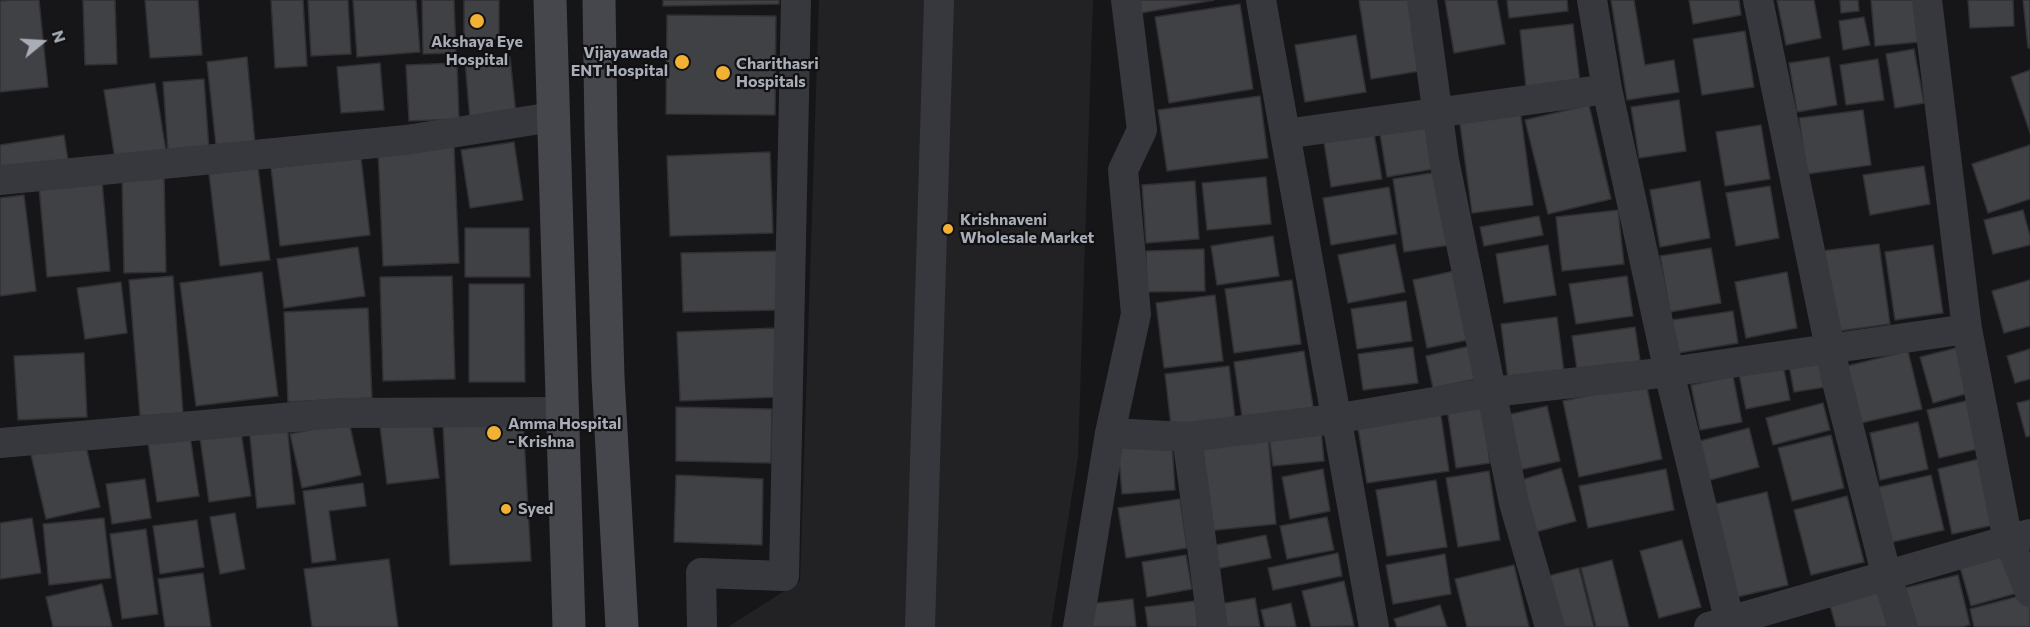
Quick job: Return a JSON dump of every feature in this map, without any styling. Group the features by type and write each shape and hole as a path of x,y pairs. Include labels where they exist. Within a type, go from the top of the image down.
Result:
{"street":[{"path":"550,0 569,627"},
{"path":"599,0 608,377 622,627"},
{"path":"702,627 701,573 784,576 796,0"},
{"path":"920,627 939,0"},
{"path":"1078,627 1110,433 1136,314 1122,170 1142,130 1126,0"},
{"path":"1261,0 1374,627"},
{"path":"1422,0 1444,160 1514,503 1550,627"},
{"path":"1592,0 1607,89 1723,625 2020,537"},
{"path":"1758,0 1837,382 1887,577 1903,627"},
{"path":"1927,0 1967,329 2020,537 2030,592"},
{"path":"1285,134 1607,89"},
{"path":"0,180 406,141 553,117"},
{"path":"1110,433 1187,437 1335,418 1492,392 1669,372 1967,329"},
{"path":"0,443 339,413 562,412"},
{"path":"1187,437 1213,627"}],"shaded area":[{"name":"Krishnaveni Wholesale Market","path":"819,0 1093,0 1078,457 1051,627 728,627 800,581"}],"building":[{"path":"39,0 48,87 0,92 0,1"},
{"path":"83,0 115,0 117,64 85,65"},
{"path":"145,0 198,0 202,55 150,58"},
{"path":"271,0 303,0 307,66 275,68"},
{"path":"308,0 348,0 351,54 311,56"},
{"path":"353,0 416,0 420,52 357,57"},
{"path":"422,0 454,0 456,53 423,54"},
{"path":"464,0 499,0 499,39 464,39"},
{"path":"663,0 779,0 779,4 663,6"},
{"path":"1138,0 1214,0 1141,13"},
{"path":"1359,0 1409,0 1420,71 1371,79"},
{"path":"1445,0 1497,0 1505,44 1454,53"},
{"path":"1507,0 1567,0 1568,11 1509,18"},
{"path":"1611,0 1634,0 1645,65 1674,60 1679,92 1627,100"},
{"path":"1689,0 1739,0 1741,15 1693,24"},
{"path":"1777,0 1814,0 1821,38 1786,45"},
{"path":"1840,0 1858,0 1859,11 1841,13"},
{"path":"1871,0 1916,0 1919,42 1875,46"},
{"path":"1968,0 2013,0 2014,26 1970,28"},
{"path":"2023,0 2030,0 2030,48 2028,48"},
{"path":"1240,4 1253,89 1169,103 1155,17"},
{"path":"667,15 776,16 775,115 666,114"},
{"path":"1864,17 1870,45 1843,50 1839,21"},
{"path":"1573,24 1580,82 1526,88 1520,30"},
{"path":"1745,31 1754,87 1702,95 1693,39"},
{"path":"1356,35 1366,92 1305,102 1295,45"},
{"path":"1914,49 1924,103 1895,108 1886,54"},
{"path":"247,57 255,143 216,146 207,62"},
{"path":"510,57 516,115 470,120 465,62"},
{"path":"1829,57 1837,105 1797,112 1789,63"},
{"path":"1878,59 1884,100 1846,105 1840,65"},
{"path":"380,63 384,110 341,113 337,67"},
{"path":"457,63 459,119 409,121 406,65"},
{"path":"2030,70 2030,133 2011,77"},
{"path":"204,79 209,149 168,152 163,82"},
{"path":"155,83 166,151 115,159 104,90"},
{"path":"1260,96 1268,158 1167,171 1158,110"},
{"path":"1679,100 1686,151 1639,158 1631,107"},
{"path":"1589,105 1611,199 1548,214 1525,120"},
{"path":"1520,109 1533,205 1472,213 1459,117"},
{"path":"1863,110 1871,165 1807,174 1799,118"},
{"path":"1426,121 1434,169 1387,177 1379,128"},
{"path":"1761,125 1770,179 1725,186 1716,132"},
{"path":"1373,128 1382,179 1331,187 1323,136"},
{"path":"64,135 68,160 0,170 0,145"},
{"path":"514,142 523,200 470,208 461,150"},
{"path":"2030,145 2030,199 1988,213 1972,164"},
{"path":"454,146 459,263 383,266 378,149"},
{"path":"770,152 773,233 670,236 667,156"},
{"path":"361,158 370,235 280,246 271,168"},
{"path":"1924,166 1930,204 1870,215 1863,175"},
{"path":"258,168 270,260 220,266 209,174"},
{"path":"1438,172 1450,245 1404,252 1393,179"},
{"path":"164,173 166,272 124,273 122,174"},
{"path":"1266,177 1271,224 1207,230 1202,183"},
{"path":"102,181 110,271 47,277 39,187"},
{"path":"1195,181 1199,239 1146,243 1142,185"},
{"path":"1700,181 1710,238 1660,247 1650,190"},
{"path":"1770,186 1779,238 1736,246 1726,193"},
{"path":"1389,187 1397,234 1331,245 1323,198"},
{"path":"24,195 36,291 0,296 0,198"},
{"path":"1618,210 1624,264 1562,271 1556,217"},
{"path":"2023,210 2030,245 1993,254 1984,220"},
{"path":"1539,216 1543,235 1484,246 1480,227"},
{"path":"465,228 529,228 530,277 465,277"},
{"path":"1273,236 1279,276 1217,285 1211,246"},
{"path":"1395,244 1405,292 1348,303 1338,255"},
{"path":"1879,244 1890,324 1832,332 1821,251"},
{"path":"1548,245 1556,295 1504,303 1496,254"},
{"path":"1933,245 1943,313 1895,320 1885,252"},
{"path":"358,247 365,296 284,308 277,259"},
{"path":"1711,248 1721,303 1670,312 1660,256"},
{"path":"1204,249 1205,291 1147,292 1146,251"},
{"path":"780,251 781,310 683,312 681,253"},
{"path":"1454,271 1468,340 1427,348 1413,280"},
{"path":"262,272 278,396 196,406 180,283"},
{"path":"1787,272 1797,328 1746,338 1735,282"},
{"path":"173,276 183,413 140,416 129,280"},
{"path":"452,276 455,379 383,381 380,277"},
{"path":"1627,276 1633,316 1576,324 1569,284"},
{"path":"1292,280 1301,344 1234,353 1225,289"},
{"path":"2030,280 2030,326 2004,333 1992,291"},
{"path":"121,282 127,333 85,339 77,288"},
{"path":"469,284 524,284 525,382 469,382"},
{"path":"1215,295 1223,361 1164,368 1156,303"},
{"path":"1406,301 1412,341 1357,349 1351,309"},
{"path":"368,308 372,398 288,402 284,312"},
{"path":"1733,311 1738,343 1678,353 1672,320"},
{"path":"1557,317 1564,372 1508,380 1501,324"},
{"path":"1635,327 1641,367 1578,376 1572,336"},
{"path":"775,328 779,397 680,401 677,332"},
{"path":"1470,346 1477,379 1433,388 1426,356"},
{"path":"1413,347 1418,383 1363,390 1358,354"},
{"path":"1956,348 1969,393 1933,403 1920,357"},
{"path":"2030,349 2030,379 2015,383 2007,356"},
{"path":"1304,351 1314,412 1243,423 1234,362"},
{"path":"1908,351 1922,409 1861,423 1847,366"},
{"path":"84,353 87,417 18,420 14,356"},
{"path":"1819,355 1826,387 1794,392 1788,360"},
{"path":"1783,365 1790,400 1746,409 1739,374"},
{"path":"1229,366 1235,418 1171,426 1165,374"},
{"path":"1733,376 1742,422 1700,430 1691,385"},
{"path":"1646,383 1662,459 1579,477 1563,401"},
{"path":"1974,399 1986,447 1939,458 1927,410"},
{"path":"2030,400 2030,436 2026,437 2017,403"},
{"path":"522,401 531,561 450,565 442,405"},
{"path":"1823,403 1830,430 1773,445 1766,418"},
{"path":"1482,404 1490,463 1456,468 1447,409"},
{"path":"1547,406 1560,461 1519,470 1507,415"},
{"path":"676,407 772,409 771,463 676,461"},
{"path":"1440,409 1449,471 1367,483 1357,422"},
{"path":"431,412 439,478 387,484 379,418"},
{"path":"349,422 361,475 302,488 290,434"},
{"path":"1918,422 1928,469 1880,480 1870,433"},
{"path":"287,424 295,504 257,508 249,427"},
{"path":"1749,428 1759,467 1706,481 1696,442"},
{"path":"1321,429 1324,461 1273,466 1269,434"},
{"path":"241,432 251,496 209,502 200,438"},
{"path":"1831,435 1844,488 1792,501 1778,448"},
{"path":"190,436 199,496 157,502 148,443"},
{"path":"1268,436 1276,524 1207,531 1199,443"},
{"path":"85,442 100,507 46,519 31,455"},
{"path":"1172,443 1175,490 1122,494 1118,447"},
{"path":"1983,458 1998,524 1952,534 1938,469"},
{"path":"1561,468 1576,521 1532,533 1518,481"},
{"path":"1323,469 1330,511 1290,519 1282,477"},
{"path":"1666,469 1674,510 1588,528 1579,486"},
{"path":"1489,471 1500,540 1458,547 1446,478"},
{"path":"676,475 763,479 762,545 674,542"},
{"path":"1931,475 1944,530 1884,544 1871,489"},
{"path":"145,479 151,518 112,524 106,484"},
{"path":"1436,480 1447,547 1387,556 1376,490"},
{"path":"363,483 366,506 329,511 336,560 312,563 303,491"},
{"path":"1767,492 1788,585 1737,597 1715,504"},
{"path":"1847,496 1864,562 1811,575 1794,510"},
{"path":"1180,499 1187,548 1126,558 1118,508"},
{"path":"235,513 245,569 220,574 210,517"},
{"path":"1327,517 1334,550 1287,559 1280,526"},
{"path":"32,518 41,573 0,579 0,523"},
{"path":"104,518 111,578 49,585 43,524"},
{"path":"197,520 204,567 160,574 153,526"},
{"path":"146,529 158,614 122,619 110,534"},
{"path":"1266,535 1271,558 1216,569 1211,546"},
{"path":"1682,540 1701,607 1659,618 1640,551"},
{"path":"1338,553 1342,576 1273,590 1268,568"},
{"path":"1445,554 1451,594 1393,604 1386,565"},
{"path":"2011,554 2021,592 1971,606 1960,567"},
{"path":"1186,555 1192,589 1147,597 1142,562"},
{"path":"389,559 398,627 312,627 304,569"},
{"path":"1612,560 1629,627 1596,627 1581,568"},
{"path":"1514,565 1529,627 1467,627 1455,579"},
{"path":"1579,568 1594,627 1557,627 1544,577"},
{"path":"203,573 211,627 165,627 158,579"},
{"path":"1958,575 1970,625 1909,627 1900,589"},
{"path":"1344,581 1354,626 1311,627 1302,591"},
{"path":"102,584 112,627 53,627 46,597"},
{"path":"1877,588 1888,627 1836,627 1829,602"},
{"path":"2027,594 2030,603 2030,627 1974,627 1970,609"},
{"path":"1255,598 1260,627 1218,627 1214,605"},
{"path":"1133,599 1136,627 1089,627 1087,604"},
{"path":"1195,601 1198,627 1148,627 1145,607"},
{"path":"1291,603 1296,627 1265,627 1261,610"},
{"path":"1440,605 1447,627 1397,627 1394,619"}],"place":[{"name":"Akshaya Eye Hospital","path":"477,21"},
{"name":"Vijayawada ENT Hospital","path":"682,62"},
{"name":"Charithasri Hospitals","path":"723,73"},
{"name":"Krishnaveni Wholesale Market","path":"948,229"},
{"name":"Amma Hospital - Krishna","path":"494,433"},
{"name":"Syed","path":"506,509"}]}
